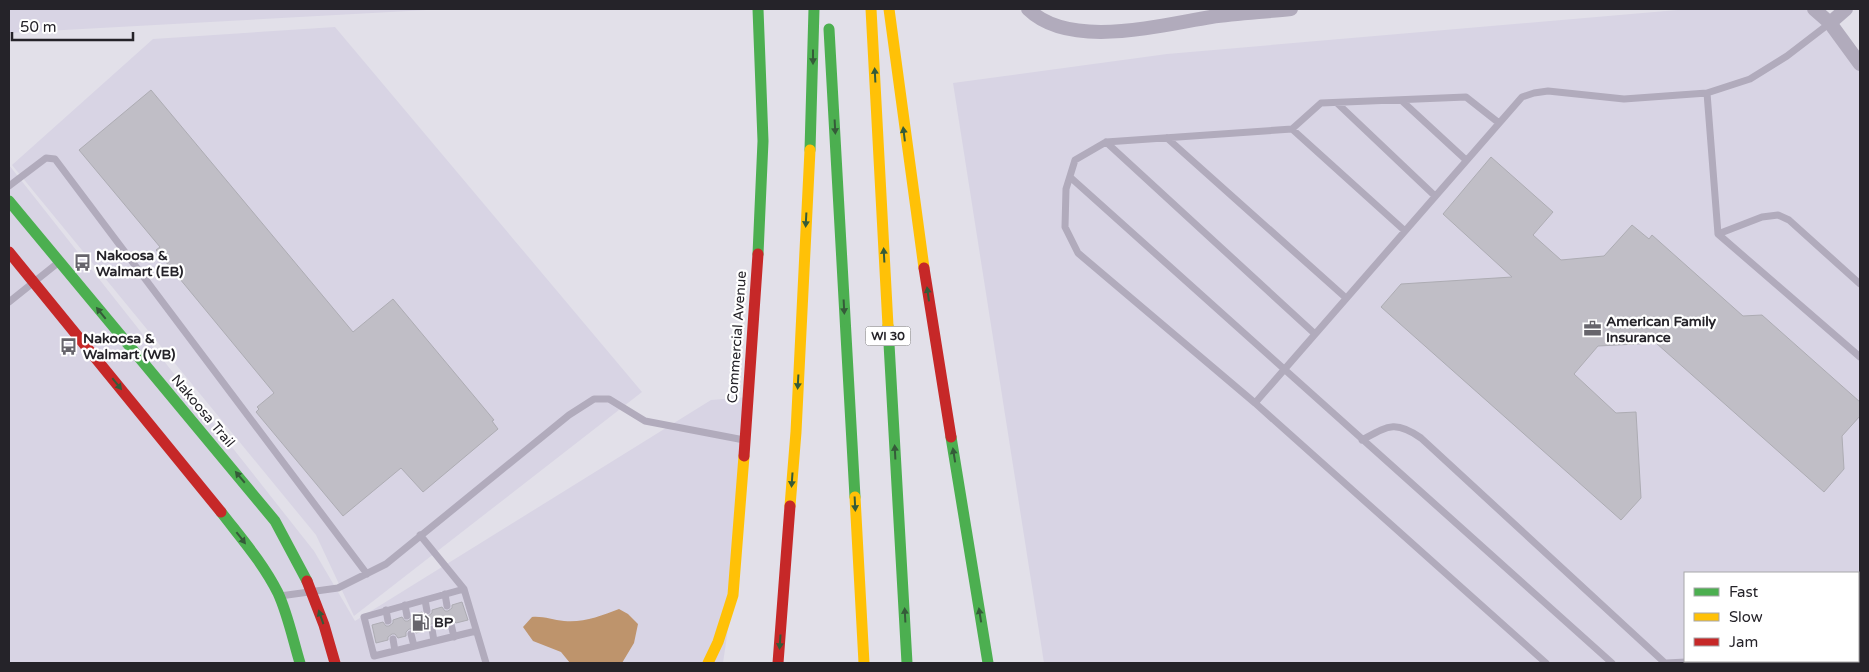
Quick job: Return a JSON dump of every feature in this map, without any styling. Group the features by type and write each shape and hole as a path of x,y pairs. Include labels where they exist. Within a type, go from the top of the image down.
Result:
{"main road":[{"name":"Commercial Avenue","path":"708,663 718,642 733,594 745,440 761,208 762,141 758,9"},
{"path":"778,663 796,432 813,84 814,9"},
{"name":"WI 30","path":"871,9 907,663"},
{"path":"889,9 904,137 926,287 988,663"},
{"name":"WI 30","path":"828,19 864,663"},
{"name":"Nakoosa Trail","path":"9,201 275,521 294,552 312,591 335,663"},
{"path":"9,252 255,555 279,596 300,663"}],"street":[{"path":"1028,9 1034,15 1050,24 1086,31 1105,32 1144,29 1213,17 1291,9"},
{"path":"1814,9 1830,23 1860,64"},
{"path":"1830,23 1846,9"}],"lane":[{"path":"1255,403 1522,98 1534,93 1548,91 1624,100 1707,93 1750,79 1787,56 1830,23"},
{"path":"1707,93 1718,234 1860,358"},
{"path":"1499,123 1466,97 1321,103 1292,129 1106,142 1075,160 1066,189 1065,227 1078,253 1255,403 1546,663"},
{"path":"1400,100 1466,160"},
{"path":"1337,103 1435,196"},
{"path":"1292,129 1405,231"},
{"path":"1167,138 1346,298"},
{"path":"1106,142 1315,334"},
{"path":"9,186 46,158 55,158 367,574"},
{"path":"1070,178 1612,663"},
{"path":"1718,234 1762,217 1778,215 1789,220 1860,284"},
{"path":"9,302 59,262"},
{"path":"279,596 338,588 386,564 569,415 594,399 609,399 645,421 745,440"},
{"path":"1362,440 1380,430 1393,426 1407,428 1421,438 1665,663 1691,662"},
{"path":"420,535 464,589 486,663"},
{"path":"464,589 364,617 374,656 476,631"},
{"path":"444,594 447,606"},
{"path":"425,600 427,611"},
{"path":"405,605 407,616"},
{"path":"386,610 388,621"},
{"path":"451,624 454,637"},
{"path":"432,629 434,641"},
{"path":"411,634 414,646"},
{"path":"393,639 395,651"}],"shaded area":[{"path":"9,9 445,9 9,33"},
{"path":"1689,9 1814,9 1860,64 1860,663 1044,663 953,83 1167,54"},
{"path":"335,27 642,392 354,616 316,535 12,165 153,39"},
{"path":"9,165 314,551 355,621 711,400 748,397 733,595 723,663 9,663"},
{"path":"619,609 628,614 638,624 634,643 622,663 570,663 561,652 533,641 523,627 532,617 578,621"}],"building":[{"path":"151,90 353,332 393,299 494,420 492,421 498,429 423,492 401,468 343,516 256,412 259,409 257,407 274,393 156,250 160,247 79,150"},
{"name":"American Family Insurance","path":"1491,157 1553,212 1533,235 1561,260 1604,256 1632,225 1649,239 1652,235 1743,316 1762,315 1860,402 1860,416 1842,436 1844,469 1824,492 1656,343 1598,346 1574,374 1616,413 1636,412 1641,498 1621,520 1381,307 1401,284 1512,277 1443,214"},
{"name":"BP","path":"462,602 468,620 456,623 453,619 449,619 446,625 437,628 434,624 431,624 427,627 427,630 416,633 413,629 409,629 406,632 406,636 398,638 395,634 392,634 388,637 388,640 376,643 372,625 383,622 386,626 389,626 393,623 393,620 402,617 405,621 408,621 412,618 412,615 422,612 425,616 428,616 432,613 432,610 442,607 445,611 448,611 452,608 452,605"}],"traffic: fast":[{"path":"758,9 763,141 758,254"},
{"path":"810,150 814,9"},
{"path":"829,29 855,497"},
{"path":"9,201 275,521 307,581"},
{"path":"888,326 907,663"},
{"path":"951,437 988,663"},
{"path":"221,512 259,561 278,593 288,619 300,663"}],"traffic: slow":[{"path":"871,9 888,326"},
{"path":"889,9 924,268"},
{"path":"790,506 796,432 810,150"},
{"path":"708,663 718,642 733,595 744,456"},
{"path":"855,497 864,663"}],"traffic: jam":[{"path":"9,252 221,512"},
{"path":"744,456 758,254"},
{"path":"924,268 951,437"},
{"path":"778,663 790,506"},
{"path":"307,581 324,625 335,663"}],"place":[{"name":"Nakoosa & Walmart (EB)","path":"82,263"},
{"name":"American Family Insurance","path":"1592,329"},
{"name":"Nakoosa & Walmart (WB)","path":"69,346"},
{"name":"BP","path":"420,622"}]}
